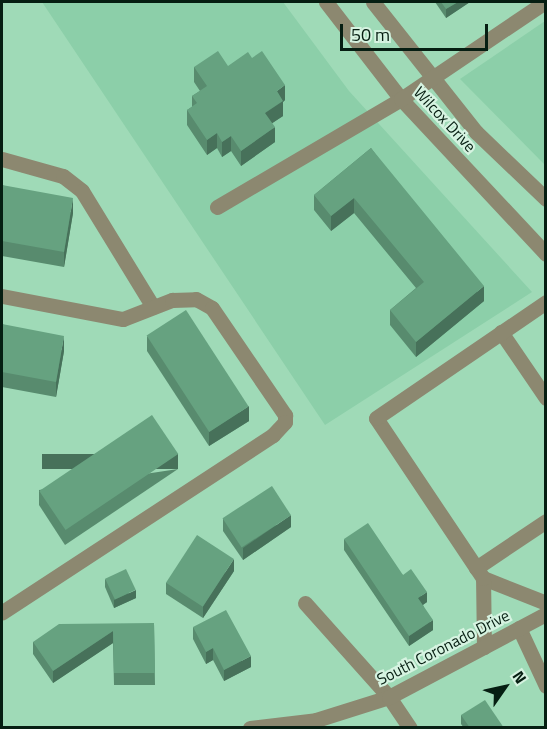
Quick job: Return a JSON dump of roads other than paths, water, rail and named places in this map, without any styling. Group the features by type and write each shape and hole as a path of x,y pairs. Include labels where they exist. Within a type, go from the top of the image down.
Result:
{"street":[{"name":"Wilcox Drive","path":"326,2 401,99 546,254"},
{"name":"Wilcox Drive","path":"373,2 431,79 476,132 546,199"},
{"path":"217,207 401,99 544,2"},
{"path":"2,159 63,176 82,191 153,307"},
{"path":"2,296 123,320 172,300 196,299 212,308 285,415 285,422 273,435 2,612"},
{"path":"484,647 480,573 376,418 546,302"},
{"path":"501,332 546,398"},
{"path":"480,573 546,521"},
{"path":"480,573 546,603"},
{"path":"305,603 389,698 410,728"},
{"name":"South Coronado Drive","path":"250,728 316,720 389,698 546,614"},
{"path":"519,628 546,686"}]}
